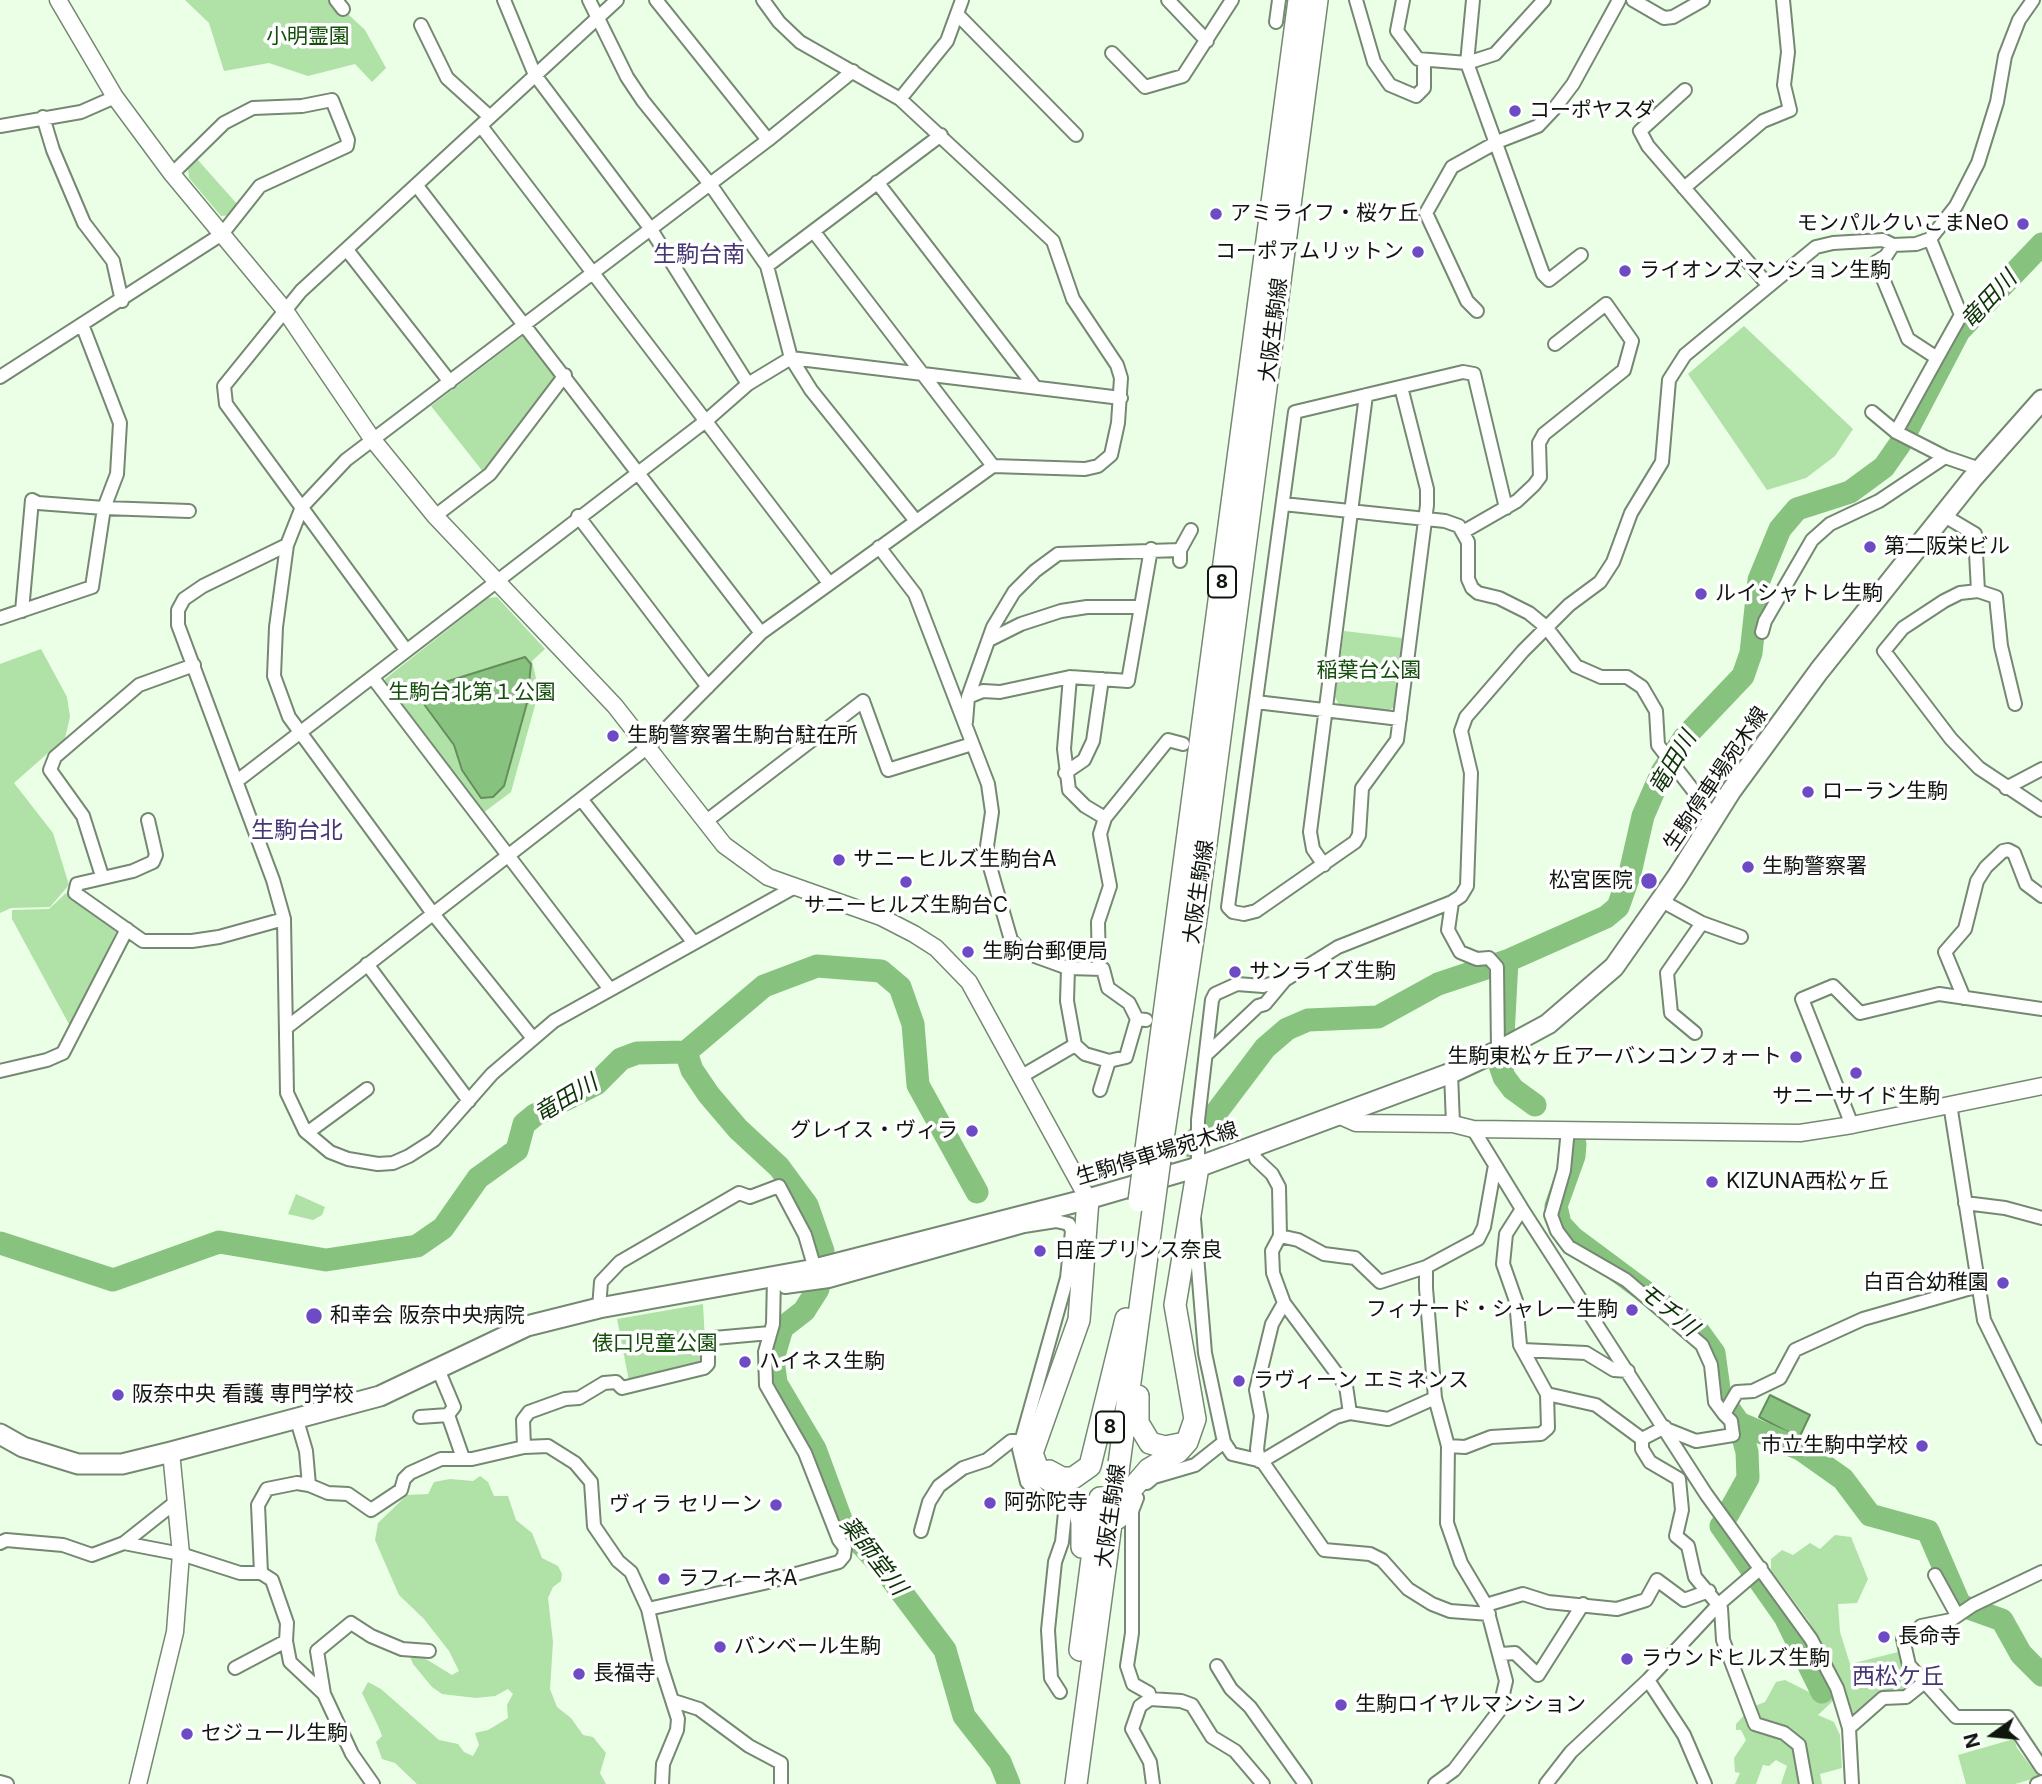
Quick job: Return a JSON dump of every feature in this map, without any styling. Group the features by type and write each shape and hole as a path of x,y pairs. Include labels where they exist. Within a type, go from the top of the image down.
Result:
{"main road":[{"name":"大阪生駒線","path":"1076,1784 1104,1573 1133,1310 1299,0"},
{"name":"大阪生駒線","path":"1152,1162 1216,769 1317,0"},
{"name":"生駒停車場宛木線","path":"2,1439 78,1464 122,1464 171,1452 380,1396 488,1342 527,1326 599,1308 779,1282 815,1269 1088,1199 1198,1167 1451,1073 1498,1051 1548,1024 1587,992 1634,941 1714,817 1833,652 1980,469 2042,401"},
{"path":"1104,1573 1116,1525 1129,1492 1149,1469 1178,1452 1187,1442 1195,1419 1175,1305 1198,1167"},
{"path":"1080,1654 1081,1514 1074,1499 1064,1489 1040,1475 1027,1441 1062,1374 1079,1320 1088,1199"},
{"name":"大阪生駒線","path":"1061,1784 1080,1654 1088,1570 1133,1310"},
{"path":"1027,1441 1046,1469 1062,1478 1082,1474 1090,1466 1133,1310"},
{"path":"1133,1310 1138,1423 1143,1435 1157,1446 1171,1447 1187,1442"}],"street":[{"path":"58,0 115,97 172,174 284,309 329,370 373,440 435,516 615,706 724,845 768,877 881,917 936,948 972,987 1088,1199"},
{"path":"504,0 535,75 650,228 748,384"},
{"path":"589,0 643,102 710,184 767,266 791,358 811,390 916,521"},
{"path":"406,650 309,521 302,507 226,404 224,386 284,309 617,0"},
{"path":"656,0 768,140"},
{"path":"286,1028 648,747 761,633 993,466 1085,470 1098,466 1111,455 1121,398 1117,365 1073,299 1052,241 900,99 800,42 763,0"},
{"path":"900,99 947,41 962,0"},
{"path":"1168,0 1208,41"},
{"path":"1112,53 1145,87 1183,76 1232,0"},
{"path":"1276,22 1279,0"},
{"path":"1356,0 1374,62 1390,85 1416,96 1424,88 1424,61"},
{"path":"1403,0 1397,31 1418,59 1467,63 1495,54 1544,0"},
{"path":"1473,0 1467,63 1543,274 1549,280 1581,255"},
{"path":"1477,311 1467,301 1426,213 1452,166 1497,142 1538,126 1555,108 1573,84 1619,0"},
{"path":"1633,0 1664,18 1673,17 1703,0"},
{"path":"1684,188 1763,121 1790,110 1784,85 1788,52 1783,0"},
{"path":"1198,1167 1198,1120 1207,1054 1201,1028 1215,994 1237,984 1264,986 1285,980 1352,939 1461,897 1467,886 1471,773 1461,731 1466,717 1546,627 1601,582 1614,562 1631,513 1662,463 1670,380 1676,366 1816,247 1833,243 1884,240 1892,245 1916,244 1930,239 1956,206 1979,163 1997,102 2005,56 2019,20 2033,0"},
{"path":"958,15 1076,135"},
{"path":"421,26 447,78 485,122 592,272 829,583"},
{"path":"532,1037 434,915 299,735 279,694 274,676 276,626 287,545 302,507 346,460 768,140 853,71"},
{"path":"1685,90 1640,131 1648,146 1769,286"},
{"path":"0,125 81,112 115,97"},
{"path":"0,377 83,327 222,234 260,186 347,146 348,140 332,100 302,106 253,108 223,123 172,174"},
{"path":"43,117 53,150 85,223 113,261 122,301"},
{"path":"767,266 941,135"},
{"path":"877,182 1035,387"},
{"path":"417,186 639,471 761,633"},
{"path":"814,232 924,372 993,466"},
{"path":"1897,433 1961,315 1930,239"},
{"path":"1892,245 1886,256 1876,262 1908,339 1937,358"},
{"path":"347,250 450,382"},
{"path":"1463,532 1506,508 1540,477 1539,443 1544,434 1624,370 1632,341 1606,304 1555,344"},
{"path":"0,618 92,587 104,508 117,474 120,423 83,327"},
{"path":"237,781 497,582 578,516 707,420 748,384 791,358 924,372 1121,398"},
{"path":"1401,387 1427,489 1426,520 1396,740 1362,788 1359,835 1324,865 1256,911 1244,914 1233,912 1228,907 1295,412 1463,372 1474,374 1506,508"},
{"path":"435,516 490,474 565,375"},
{"path":"1324,865 1312,849 1310,832 1366,395"},
{"path":"1872,412 1897,433 1945,457 1980,469"},
{"path":"1762,632 1765,621 1812,540 1830,524 1879,501 1945,457"},
{"path":"22,611 32,500 38,503 104,508 189,511"},
{"path":"1283,504 1453,523 1463,532 1468,542 1468,579 1472,588 1478,593 1520,607 1546,627 1576,666 1601,677 1627,677 1642,687 1656,711 1658,745 1714,817"},
{"path":"1943,515 1975,534 1978,592"},
{"path":"578,516 708,687"},
{"path":"965,725 968,697 999,616 1014,592 1058,554 1151,549 1180,555 1191,530"},
{"path":"287,545 203,586 184,599 177,610 178,625 237,781 284,919 287,1093 294,1114 307,1133 330,1152 348,1159 378,1164 393,1163 434,1140 532,1037 609,988 793,888"},
{"path":"878,547 915,594 988,783 992,812 986,852 1011,940 1021,951 1068,968 1103,969 1108,988 1129,1003 1141,1020 1126,1057 1109,1060 1084,1054 1075,1045 1067,1001 1068,968"},
{"path":"968,697 983,691 1000,691 1070,677 1130,679 1151,549"},
{"path":"2015,704 2001,646 1996,597 1978,592 1960,593 1903,628 1884,650 1951,738 1979,768 2006,789 2042,810"},
{"path":"989,640 1021,624 1061,611 1087,607 1141,607"},
{"path":"102,876 83,816 50,770 55,757 139,685 194,665"},
{"path":"1070,677 1065,773 1069,790 1085,806 1105,818"},
{"path":"373,678 609,988"},
{"path":"1065,773 1084,760 1093,741 1102,679"},
{"path":"705,822 863,701 888,770 972,744"},
{"path":"1256,702 1400,719"},
{"path":"1099,969 1098,922 1110,886 1100,834 1105,818 1168,740 1183,744"},
{"path":"2006,789 2042,769"},
{"path":"581,799 694,943"},
{"path":"148,820 156,855 153,862 134,871 102,876 77,884 75,892 143,940 192,941 284,919"},
{"path":"1964,998 1945,951 1965,929 1977,881 1986,867 2003,851 2014,853 2026,884 2042,896"},
{"path":"1660,900 1702,923 1741,937"},
{"path":"1452,902 1448,930 1455,945 1470,957 1489,958 1497,967 1498,1051"},
{"path":"1695,1033 1671,1013 1667,973 1702,923"},
{"path":"0,1071 47,1060 63,1053 127,929"},
{"path":"367,964 469,1101"},
{"path":"1207,1054 1258,1006 1265,1004 1285,980"},
{"path":"1852,1125 1802,999 1835,986 1860,1013 1939,994 2042,1009"},
{"path":"1022,1076 1075,1045"},
{"path":"1100,1090 1109,1060"},
{"path":"1451,1073 1453,1125"},
{"path":"1338,1115 1356,1123 1453,1125 1474,1129 1800,1133 2042,1086"},
{"path":"307,1133 367,1089"},
{"path":"1950,1104 1984,1320 2042,1438"},
{"path":"1474,1129 1522,1209 1757,1572 1811,1639 1837,1688 1849,1728 1852,1784"},
{"path":"1568,1129 1564,1170 1551,1215 1558,1231 1569,1247 1626,1280 1702,1345 1712,1365 1715,1402 1727,1409 1733,1436 1696,1441 1665,1428 1642,1439"},
{"path":"1252,1148 1256,1159 1272,1174 1279,1187 1280,1237 1272,1251 1273,1273 1284,1303 1346,1386 1350,1413"},
{"path":"1280,1237 1298,1240 1324,1254 1354,1258 1380,1282 1403,1275 1426,1267 1478,1239 1484,1227 1495,1165"},
{"path":"599,1308 601,1282 620,1262 739,1193 750,1197 779,1186 805,1235 815,1269"},
{"path":"1965,1203 2005,1208 2042,1218"},
{"path":"1192,1204 1201,1274 1205,1353 1224,1442 1232,1454 1260,1461 1325,1423 1350,1413 1388,1419 1434,1398"},
{"path":"1447,1446 1465,1447 1491,1437 1541,1434 1548,1428 1547,1394 1522,1350 1515,1317 1514,1292 1502,1257 1506,1234 1522,1209"},
{"path":"648,1609 764,1583 839,1562 845,1556 845,1548 839,1540 805,1453 766,1385 765,1352 779,1282 829,1281 1024,1226 1056,1221 1069,1224 1072,1231 1067,1278 1020,1464 1027,1482 1040,1496 1058,1502 1065,1512 1062,1542 1055,1562 1048,1630 1051,1678 1060,1692"},
{"path":"1426,1267 1434,1398 1447,1446 1447,1524 1461,1563 1488,1610 1506,1681 1499,1712 1454,1770 1435,1784"},
{"path":"1403,1275 1426,1288"},
{"path":"1727,1409 1741,1390 1753,1391 1773,1383 1782,1375 1794,1350 1863,1319 1978,1286"},
{"path":"1284,1303 1272,1324 1256,1390 1261,1416 1256,1449 1260,1461 1325,1550 1370,1554 1382,1560 1408,1588 1432,1604 1450,1611 1488,1610 1523,1594 1548,1602 1618,1609 1644,1602 1652,1594 1657,1580 1684,1600 1709,1591"},
{"path":"524,1447 523,1420 529,1412 565,1399 579,1398 604,1383 616,1382 621,1388 704,1368 708,1364 708,1343 714,1338 770,1333"},
{"path":"1522,1350 1586,1353 1614,1370 1628,1371"},
{"path":"420,1417 448,1415 454,1407 438,1369"},
{"path":"1547,1394 1596,1405 1619,1419 1642,1439 1642,1449 1650,1462 1679,1479 1682,1510 1676,1535 1688,1546 1695,1577 1709,1591 1723,1613 1723,1640 1755,1724 1784,1733 1799,1745 1806,1784"},
{"path":"448,1415 463,1458"},
{"path":"296,1417 306,1451 309,1485"},
{"path":"921,1531 929,1502 939,1486 963,1468 987,1460 1011,1441 1027,1441"},
{"path":"1150,1699 1149,1693 1133,1684 1126,1667 1132,1633 1133,1506 1154,1477 1195,1465 1224,1442"},
{"path":"261,1573 259,1499 272,1487 297,1483 328,1493 348,1494 371,1510 401,1490 404,1479 410,1473 441,1459 548,1446 575,1463 592,1482 594,1526 618,1561 631,1573 648,1609 660,1663 678,1719 677,1730 663,1763 662,1784"},
{"path":"138,1784 176,1632 181,1554 171,1452"},
{"path":"0,1543 6,1540 63,1545 92,1555 124,1543 177,1501"},
{"path":"124,1543 181,1554 240,1573 261,1573 272,1580 287,1623 286,1640 290,1662 324,1694"},
{"path":"1546,1784 1571,1752 1648,1680 1719,1604 1757,1572"},
{"path":"1921,1626 1951,1620 1973,1605 2042,1572"},
{"path":"1935,1575 1959,1614"},
{"path":"1501,1654 1515,1653 1538,1675 1583,1604"},
{"path":"373,1784 352,1754 324,1694 317,1651 351,1623 402,1649 429,1651"},
{"path":"1903,1639 1909,1665 1956,1717 2008,1717 2013,1720 2042,1768"},
{"path":"235,1668 286,1640"},
{"path":"1217,1666 1231,1689 1250,1707 1305,1784"},
{"path":"1648,1680 1684,1735 1705,1784"},
{"path":"1849,1728 1883,1698 1906,1697 1926,1682"},
{"path":"1153,1784 1150,1762 1132,1729 1140,1706 1150,1699 1181,1701 1192,1705 1212,1737 1235,1751 1262,1784"},
{"path":"674,1700 699,1709 748,1746 781,1763 781,1784"},
{"path":"0,1782 7,1784"},
{"path":"2036,1784 2042,1782"}],"green space":[{"name":"小明霊園","path":"185,0 333,0 365,30 386,68 372,82 355,64 308,76 269,63 224,71 209,23"},
{"path":"197,159 238,205 231,215 221,216 189,178 188,169"},
{"path":"1744,326 1853,429 1835,456 1806,478 1767,490 1688,374"},
{"path":"523,336 529,336 557,373 556,377 484,473 431,406"},
{"name":"生駒台北第１公園","path":"497,597 545,649 532,661 539,691 511,792 483,813 385,685 385,679 488,598"},
{"name":"稲葉台公園","path":"1344,631 1403,638 1396,706 1388,711 1339,705 1335,697"},
{"path":"41,649 67,697 70,717 65,738 14,783 53,833 69,885 50,907 11,908 0,913 0,664"},
{"path":"66,893 118,928 70,1026 12,919 12,910 49,909"},
{"path":"296,1194 325,1207 322,1215 313,1220 288,1214"},
{"name":"俵口児童公園","path":"703,1304 706,1362 629,1381 617,1319"},
{"path":"480,1476 488,1482 494,1496 508,1496 516,1520 532,1533 542,1558 558,1566 562,1574 561,1581 553,1587 548,1598 553,1642 550,1689 557,1707 571,1718 583,1735 593,1737 606,1753 600,1773 606,1784 417,1784 395,1763 382,1759 376,1742 382,1736 362,1693 368,1682 381,1689 439,1740 458,1744 464,1752 473,1756 479,1745 475,1733 488,1730 508,1718 507,1705 513,1694 508,1689 495,1696 476,1698 442,1694 432,1687 413,1664 409,1654 421,1656 452,1675 459,1671 449,1651 424,1619 399,1595 375,1540 378,1523 407,1495 428,1494 434,1482 450,1479 473,1481"},
{"path":"1835,1535 1851,1537 1868,1579 1857,1603 1838,1604 1840,1632 1850,1664 1902,1651 1919,1682 1854,1718 1842,1683 1808,1620 1771,1570 1771,1559 1782,1550 1793,1555 1810,1543 1820,1549"},
{"path":"1785,1680 1813,1694 1828,1692 1835,1699 1818,1715 1834,1722 1840,1735 1842,1768 1820,1774 1822,1784 1781,1784 1787,1766 1776,1760 1769,1766 1763,1765 1756,1784 1735,1784 1740,1773 1735,1772 1734,1758 1746,1740 1741,1730 1736,1730 1736,1724 1752,1707 1765,1702 1776,1682"},
{"path":"2014,1739 2017,1748 2039,1777 2015,1784 1966,1784 1958,1755"}],"shaded area":[{"path":"525,657 531,664 527,703 504,786 493,797 481,798 462,770 454,745 418,696 421,691 439,684"},
{"path":"1770,1395 1810,1415 1799,1438 1759,1417"}],"waterway":[{"name":"竜田川","path":"1191,1146 1265,1048 1287,1029 1308,1020 1378,1017 1438,984 1507,961 1606,917 1618,907 1630,873 1643,816 1662,772 1684,738 1743,676 1751,653 1759,580 1780,529 1797,509 1850,492 1884,467 1900,444 1959,331 2042,244"},
{"name":"モチ川","path":"1503,1036 1507,961"},
{"name":"竜田川","path":"0,1243 113,1280 219,1242 326,1260 417,1246 443,1228 478,1178 517,1150 524,1124 535,1115 596,1084 621,1059 637,1053 686,1052 764,986 817,966 881,971 900,987 913,1024 918,1085 977,1192"},
{"name":"薬師堂川","path":"686,1052 692,1070 709,1095 738,1129 779,1167 807,1205 823,1251"},
{"name":"モチ川","path":"1499,1062 1504,1077 1513,1089 1535,1105"},
{"name":"モチ川","path":"1575,1144 1574,1156 1556,1206 1560,1224 1573,1238 1698,1331 1714,1353 1720,1396 1739,1423 1802,1450 1843,1479 1870,1515 1928,1531 1960,1605 2002,1620 2021,1654 2042,1675"},
{"name":"薬師堂川","path":"818,1289 804,1311 782,1328 773,1359 776,1383 815,1449 843,1525 884,1569 945,1650 964,1716 1000,1762 1009,1784"},
{"path":"1728,1514 1748,1478 1747,1452 1739,1423"},
{"path":"1721,1526 1785,1617 1822,1692"}],"place":[{"name":"コーポヤスダ","path":"1515,111"},
{"name":"アミライフ・桜ケ丘","path":"1216,214"},
{"name":"モンパルクいこまNeO","path":"2023,224"},
{"name":"コーポアムリットン","path":"1418,252"},
{"name":"ライオンズマンション生駒","path":"1625,271"},
{"name":"第二阪栄ビル","path":"1870,547"},
{"name":"ルイシャトレ生駒","path":"1701,594"},
{"name":"生駒警察署生駒台駐在所","path":"613,736"},
{"name":"ローラン生駒","path":"1808,792"},
{"name":"サニーヒルズ生駒台A","path":"839,860"},
{"name":"生駒警察署","path":"1748,867"},
{"name":"松宮医院","path":"1649,881"},
{"name":"サニーヒルズ生駒台C","path":"906,882"},
{"name":"生駒台郵便局","path":"968,952"},
{"name":"サンライズ生駒","path":"1235,972"},
{"name":"生駒東松ヶ丘アーバンコンフォート","path":"1796,1057"},
{"name":"サニーサイド生駒","path":"1856,1073"},
{"name":"グレイス・ヴィラ","path":"972,1131"},
{"name":"KIZUNA西松ヶ丘","path":"1712,1182"},
{"name":"日産プリンス奈良","path":"1040,1251"},
{"name":"白百合幼稚園","path":"2003,1283"},
{"name":"フィナード・シャレー生駒","path":"1632,1310"},
{"name":"和幸会 阪奈中央病院","path":"314,1316"},
{"name":"ハイネス生駒","path":"745,1362"},
{"name":"ラヴィーン エミネンス","path":"1239,1381"},
{"name":"阪奈中央 看護 専門学校","path":"118,1395"},
{"name":"市立生駒中学校","path":"1922,1446"},
{"name":"阿弥陀寺","path":"990,1503"},
{"name":"ヴィラ セリーン","path":"776,1505"},
{"name":"ラフィーネA","path":"664,1579"},
{"name":"長命寺","path":"1884,1637"},
{"name":"バンベール生駒","path":"720,1647"},
{"name":"ラウンドヒルズ生駒","path":"1627,1659"},
{"name":"長福寺","path":"579,1674"},
{"name":"生駒ロイヤルマンション","path":"1341,1705"},
{"name":"セジュール生駒","path":"187,1734"}],"district":[{"name":"生駒台南","path":"699,255"},
{"name":"生駒台北","path":"297,831"},
{"name":"西松ケ丘","path":"1898,1677"}]}
